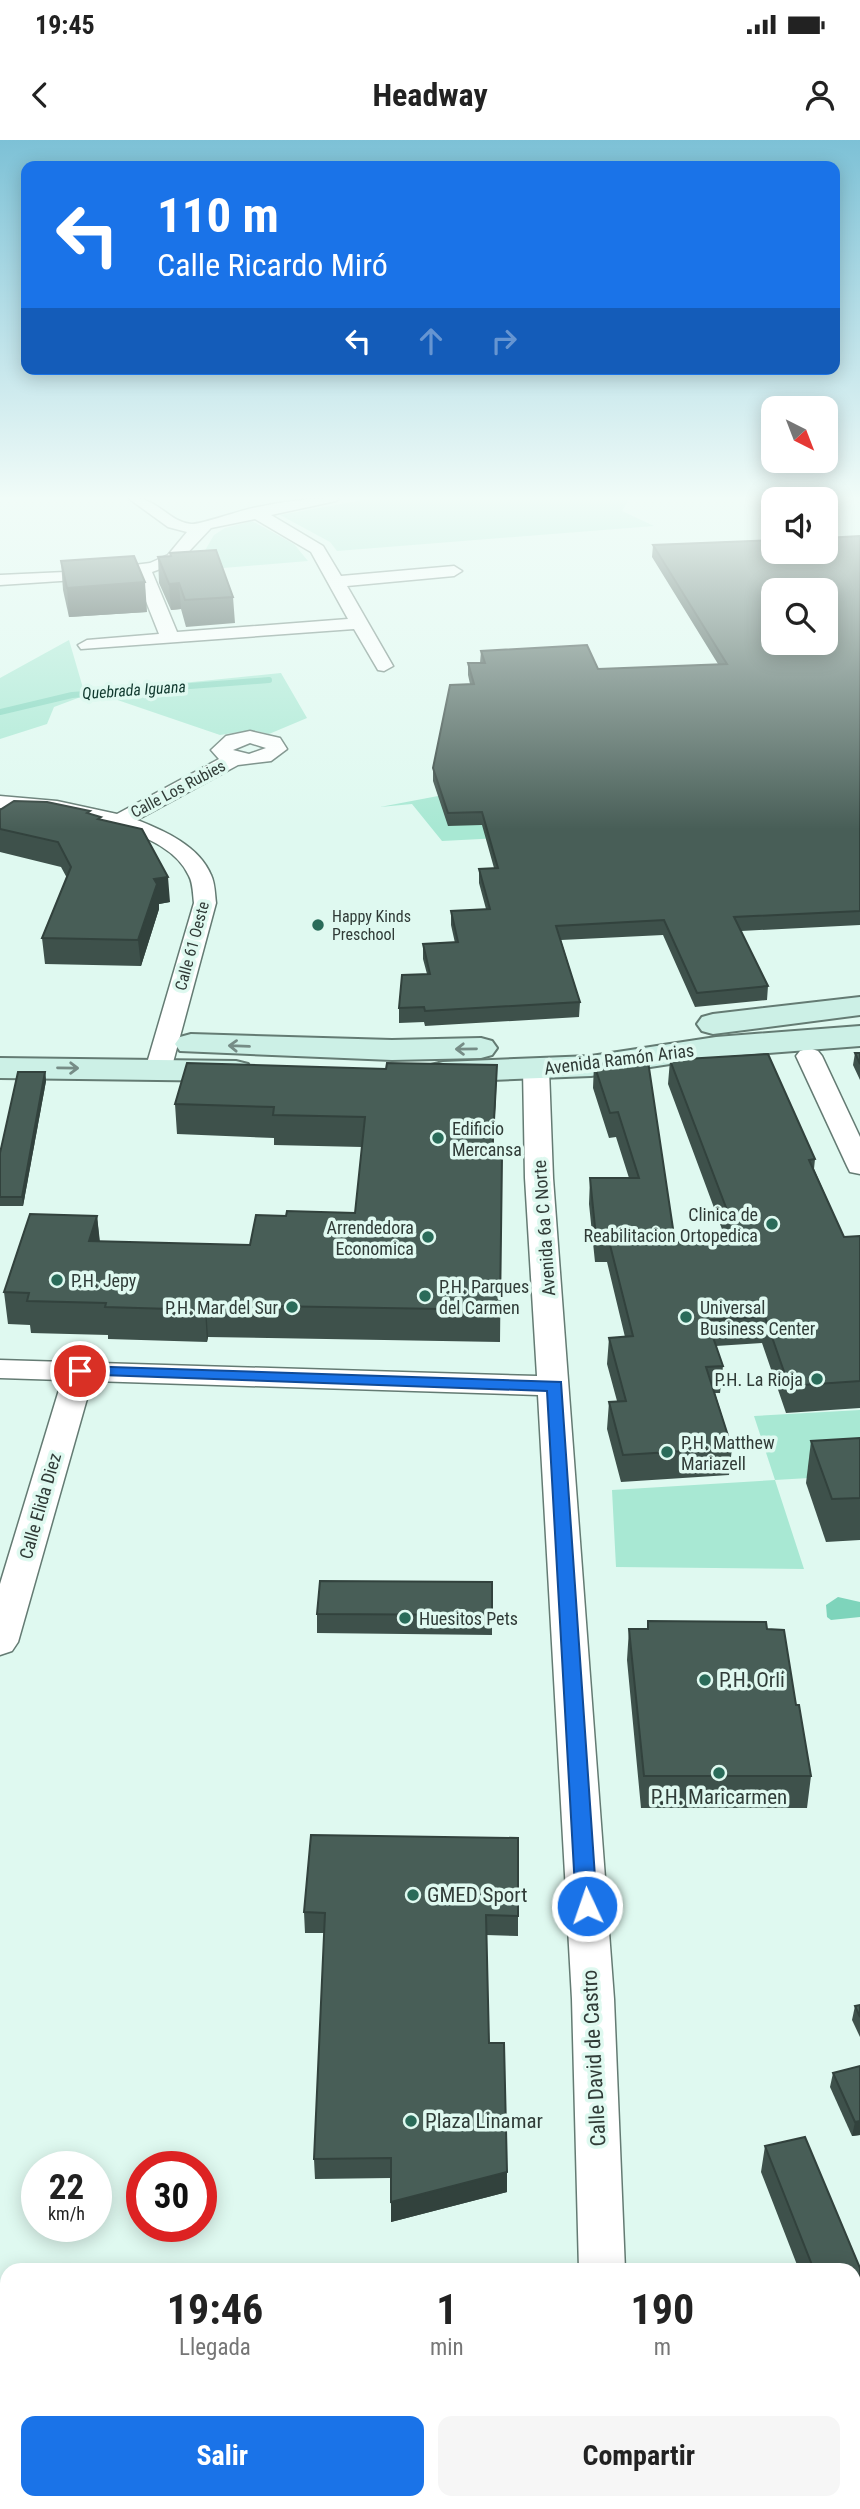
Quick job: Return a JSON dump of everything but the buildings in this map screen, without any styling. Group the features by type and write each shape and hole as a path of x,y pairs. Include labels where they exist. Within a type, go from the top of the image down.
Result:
{"main road":[{"path":"599,1054 771,1015 860,1006"},
{"name":"Avenida Ramón Arias","path":"0,1044 373,1074 536,1069 652,1041 860,1021"},
{"name":"Avenida Ramón Arias","path":"0,1068 162,1056 392,1050 514,1048 599,1054 704,1049 860,1036"},
{"path":"599,1054 860,1054"}],"street":[{"path":"158,609 170,638"},
{"path":"352,609 384,666"},
{"path":"87,645 360,623"},
{"name":"Calle Los Rubies","path":"121,820 236,758"},
{"name":"Calle 61 Oeste","path":"0,802 64,807 121,820 159,836 187,857 206,883 205,903 162,1056"},
{"path":"809,1056 860,1166"},
{"name":"Avenida 6a C Norte","path":"536,1069 539,1178 555,1386"},
{"path":"0,1369 555,1386"},
{"name":"Calle Elida Diez","path":"0,1642 80,1371"},
{"name":"Calle David de Castro","path":"555,1386 593,1999 602,2263"}],"shaded area":[{"path":"69,640 83,688 94,692 54,707 47,724 0,739 0,678"},
{"path":"281,673 307,718 269,734 252,730 220,735 94,692"},
{"path":"438,796 860,820 442,841 412,804 380,807"},
{"path":"860,1410 860,1475 775,1480 754,1416"},
{"path":"775,1480 804,1569 616,1567 612,1490"},
{"path":"838,1597 860,1602 860,1617 831,1620 827,1617 826,1605"}],"waterway":[{"name":"Quebrada Iguana","path":"0,712 72,695 269,680"}],"place":[{"name":"Happy Kinds Preschool","path":"318,925"},
{"name":"Edificio Mercansa","path":"438,1138"},
{"name":"Clinica de Reabilitacion Ortopedica","path":"772,1224"},
{"name":"Arrendedora Economica","path":"428,1237"},
{"name":"P.H. Jepy","path":"57,1280"},
{"name":"P.H. Parques del Carmen","path":"425,1296"},
{"name":"P.H. Mar del Sur","path":"292,1307"},
{"name":"Universal Business Center","path":"686,1317"},
{"name":"P.H. La Rioja","path":"817,1379"},
{"name":"P.H. Matthew Mariazell","path":"667,1452"},
{"name":"Huesitos Pets","path":"405,1618"},
{"name":"P.H. Orli","path":"705,1680"},
{"name":"P.H. Maricarmen","path":"719,1773"},
{"name":"GMED Sport","path":"413,1895"},
{"name":"Plaza Linamar","path":"411,2121"}],"route":[{"path":"80,1371 555,1386 587,1906"}]}
